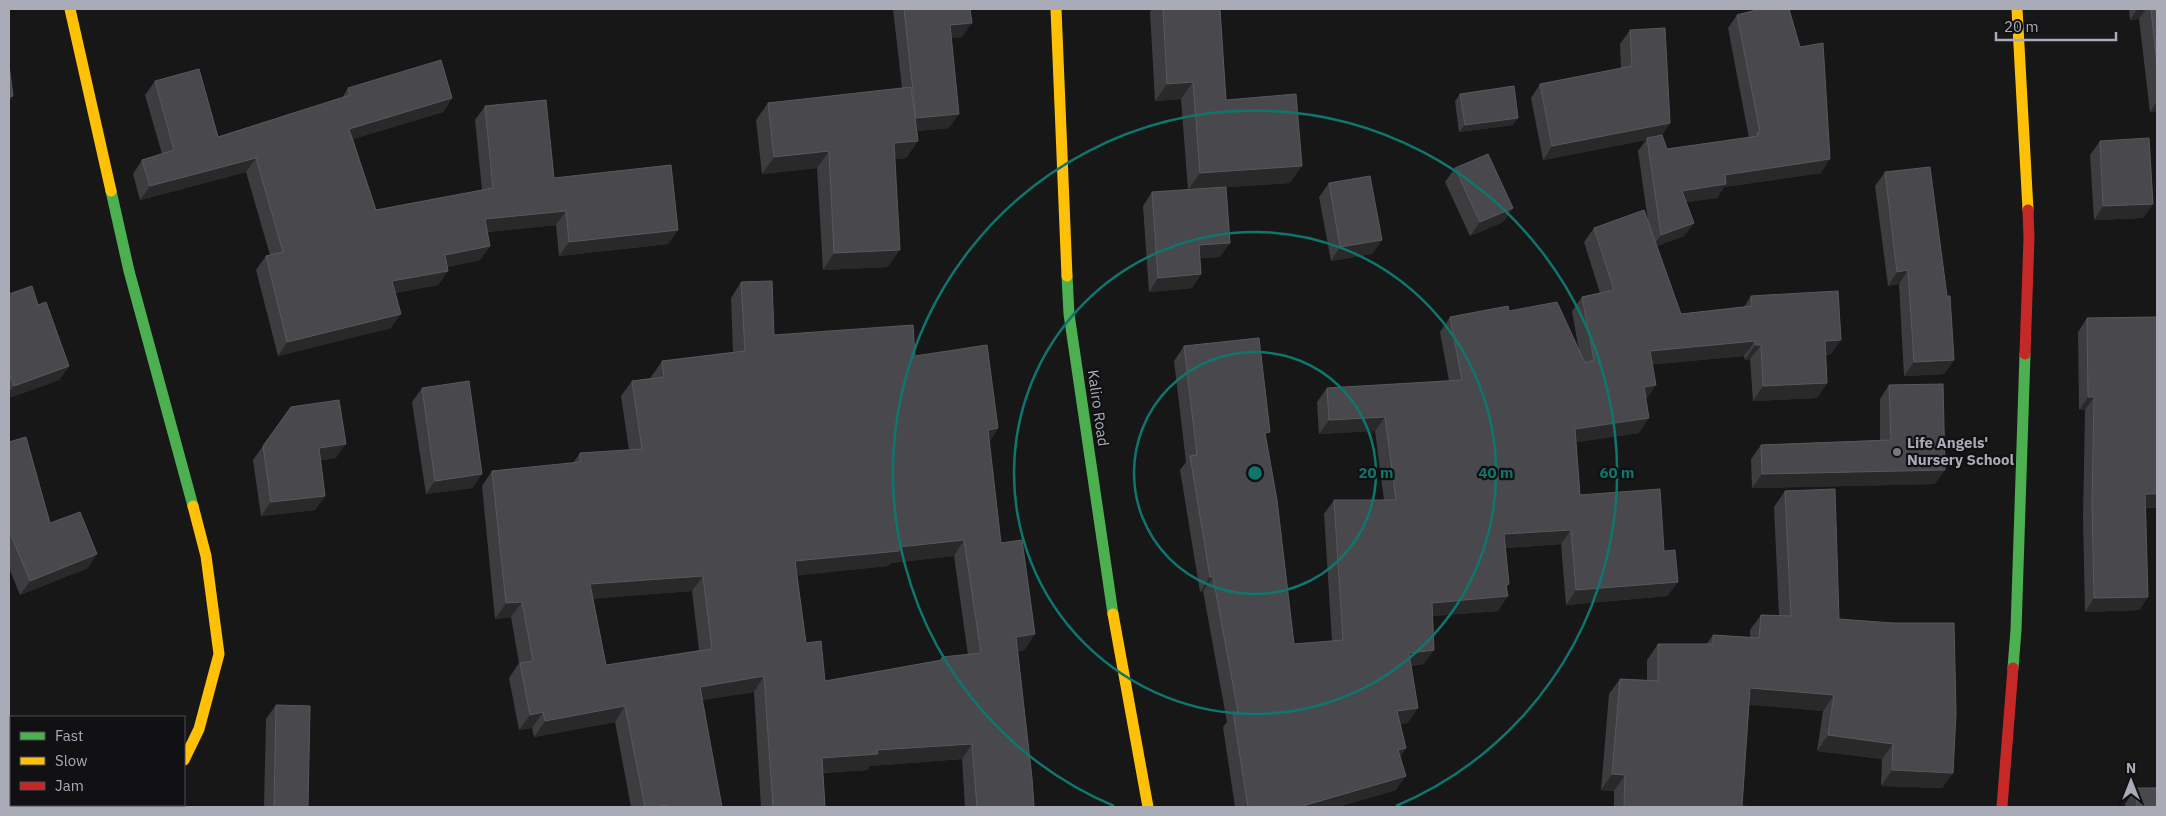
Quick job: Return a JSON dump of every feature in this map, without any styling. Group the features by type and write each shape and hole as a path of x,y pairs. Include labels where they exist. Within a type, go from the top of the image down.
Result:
{"street":[{"path":"70,9 129,271 206,556 218,654 199,729 185,758"},
{"name":"Kaliro Road","path":"1056,9 1070,314 1119,656 1148,807"},
{"path":"2002,807 2016,630 2029,238 2017,9"}],"building":[{"path":"904,9 970,9 972,23 950,25 959,114 916,118"},
{"path":"1163,9 1220,9 1226,100 1296,94 1302,166 1200,173 1193,82 1167,84"},
{"path":"1760,9 1789,9 1800,47 1823,43 1830,159 1725,175 1726,184 1682,191 1694,223 1661,235 1647,138 1662,135 1667,149 1758,136 1757,133 1760,132 1737,15"},
{"path":"2151,9 2157,9 2157,65"},
{"path":"1665,28 1670,123 1552,146 1540,84 1632,66 1630,30"},
{"path":"441,60 452,98 349,129 376,210 493,188 485,106 546,100 554,178 671,165 678,230 569,242 566,211 485,219 490,246 445,255 448,271 392,281 401,314 287,342 266,256 283,252 256,158 150,186 142,160 174,150 155,81 199,69 218,137 350,95 348,88"},
{"path":"9,65 13,96 9,97"},
{"path":"1514,86 1518,118 1465,125 1460,94"},
{"path":"911,87 918,141 894,143 900,250 834,253 829,151 774,157 768,103"},
{"path":"2149,138 2153,204 2103,206 2100,141"},
{"path":"1488,154 1513,208 1480,222 1455,168"},
{"path":"1930,167 1947,296 1950,296 1954,360 1914,362 1908,270 1897,272 1885,172"},
{"path":"1370,176 1382,240 1340,247 1329,183"},
{"path":"1226,187 1230,243 1199,245 1201,274 1158,278 1152,192"},
{"path":"1644,210 1681,314 1752,306 1751,296 1838,291 1841,340 1825,341 1827,383 1763,386 1761,345 1755,345 1755,341 1650,351 1656,385 1644,387 1649,418 1575,429 1580,495 1660,489 1664,551 1675,550 1678,582 1576,590 1571,530 1504,534 1509,584 1506,585 1508,596 1432,603 1434,650 1409,653 1418,708 1397,711 1406,748 1398,750 1406,776 1299,807 1248,807 1233,712 1238,712 1213,577 1210,577 1190,456 1197,455 1184,346 1259,338 1270,432 1265,433 1277,500 1294,644 1343,640 1334,500 1396,500 1385,417 1329,420 1327,388 1462,380 1450,317 1508,306 1509,311 1557,302 1585,363 1594,360 1582,297 1614,290 1594,228"},
{"path":"772,281 774,335 913,325 915,356 987,345 998,428 988,430 1001,543 1022,540 1035,634 1016,637 1034,807 977,807 972,744 877,750 878,754 822,758 825,807 773,807 764,676 700,687 722,807 666,807 666,805 645,807 625,706 545,721 543,712 530,715 520,663 533,661 522,602 506,603 492,471 580,462 580,453 642,449 632,381 664,377 662,361 745,351 741,282","holes":["964,540 981,653 942,657 942,660 825,681 821,641 806,643 795,561 899,551 899,547","703,576 712,649 606,665 590,584"]},
{"path":"32,286 38,305 46,302 69,366 14,386 9,373 9,294"},
{"path":"2157,317 2157,494 2145,494 2148,597 2094,598 2092,504 2094,397 2088,397 2087,318"},
{"path":"469,381 482,474 435,481 422,388"},
{"path":"1943,384 1945,470 1762,474 1761,445 1891,440 1889,385"},
{"path":"339,400 346,444 319,448 325,496 271,502 263,446 291,407"},
{"path":"26,437 50,523 80,512 97,554 30,581 9,530 9,442"},
{"path":"1835,489 1839,619 1892,623 1954,623 1956,713 1953,773 1892,770 1893,744 1828,735 1834,695 1750,688 1742,806 1752,807 1624,807 1625,775 1612,774 1620,679 1658,681 1658,644 1713,644 1713,635 1759,638 1761,615 1791,616 1785,491"},
{"path":"276,705 310,706 308,807 274,807"},
{"path":"2136,788 2157,788 2157,807 2137,807"}],"traffic: fast":[{"path":"111,191 129,271 193,506"},
{"path":"1067,276 1069,314 1113,614"},
{"path":"2013,668 2016,630 2025,354"}],"traffic: slow":[{"path":"70,9 111,191"},
{"path":"1056,9 1067,276"},
{"path":"2017,9 2028,210"},
{"path":"185,758 199,729 219,654 206,556 193,506"},
{"path":"1113,614 1148,807"}],"traffic: jam":[{"path":"2025,354 2029,238 2028,210"},
{"path":"2002,807 2013,668"}],"place":[{"name":"Life Angels' Nursery School","path":"1897,452"}]}
